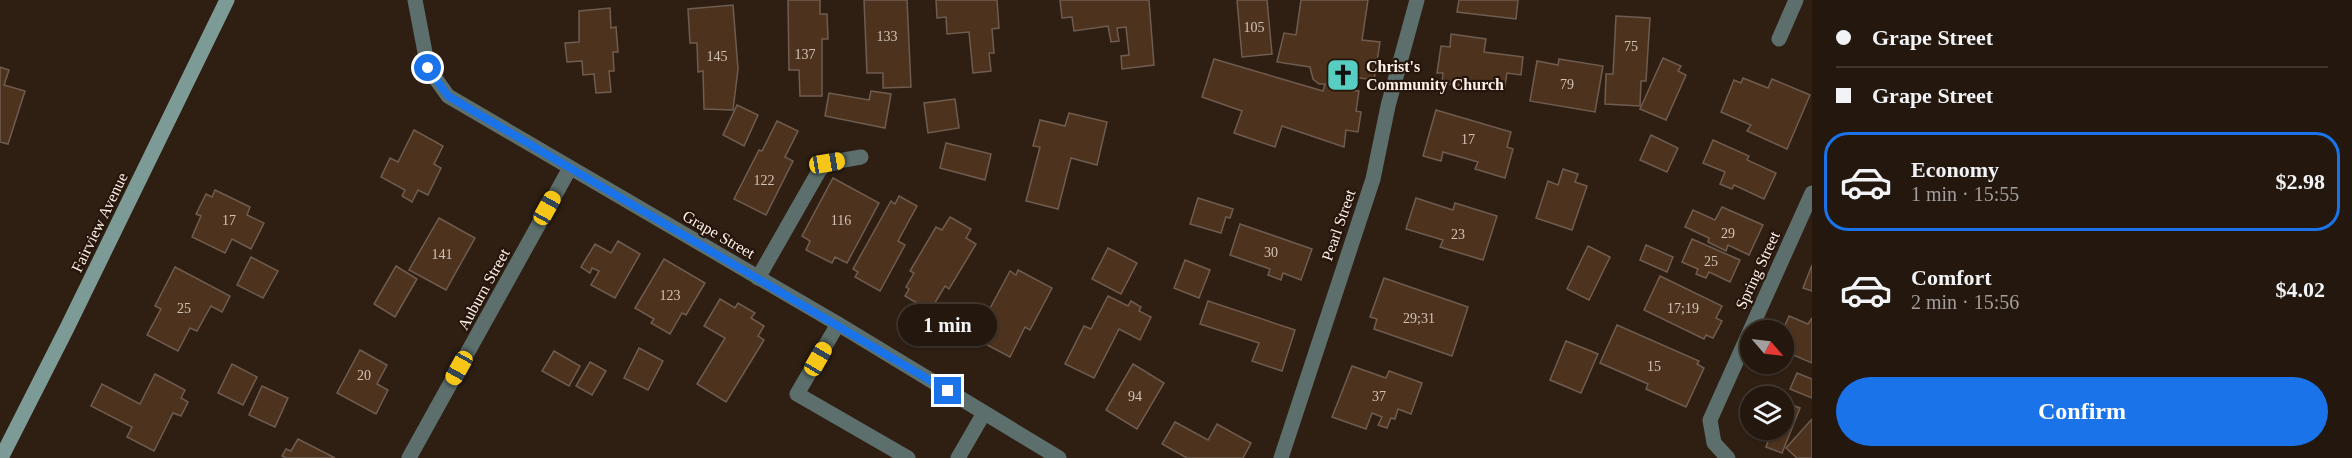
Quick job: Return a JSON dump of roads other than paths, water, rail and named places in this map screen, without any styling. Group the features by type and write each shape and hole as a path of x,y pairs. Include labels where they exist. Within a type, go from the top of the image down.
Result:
{"main road":[{"name":"Fairview Avenue","path":"1,458 4,442 67,328 226,0"}],"street":[{"name":"Grape Street","path":"415,0 428,68 448,96 838,324 1059,458"},
{"name":"Pearl Street","path":"1281,458 1373,179 1388,106 1417,0"},
{"path":"1779,39 1796,0"},
{"path":"758,278 819,171 827,163 861,157"},
{"name":"Auburn Street","path":"409,458 570,168"},
{"name":"Spring Street","path":"1728,458 1714,443 1710,420 1812,193"},
{"path":"838,324 797,394 908,458"},
{"path":"958,458 984,413"}],"place":[{"name":"Christ's Community Church","path":"1343,75"}]}
